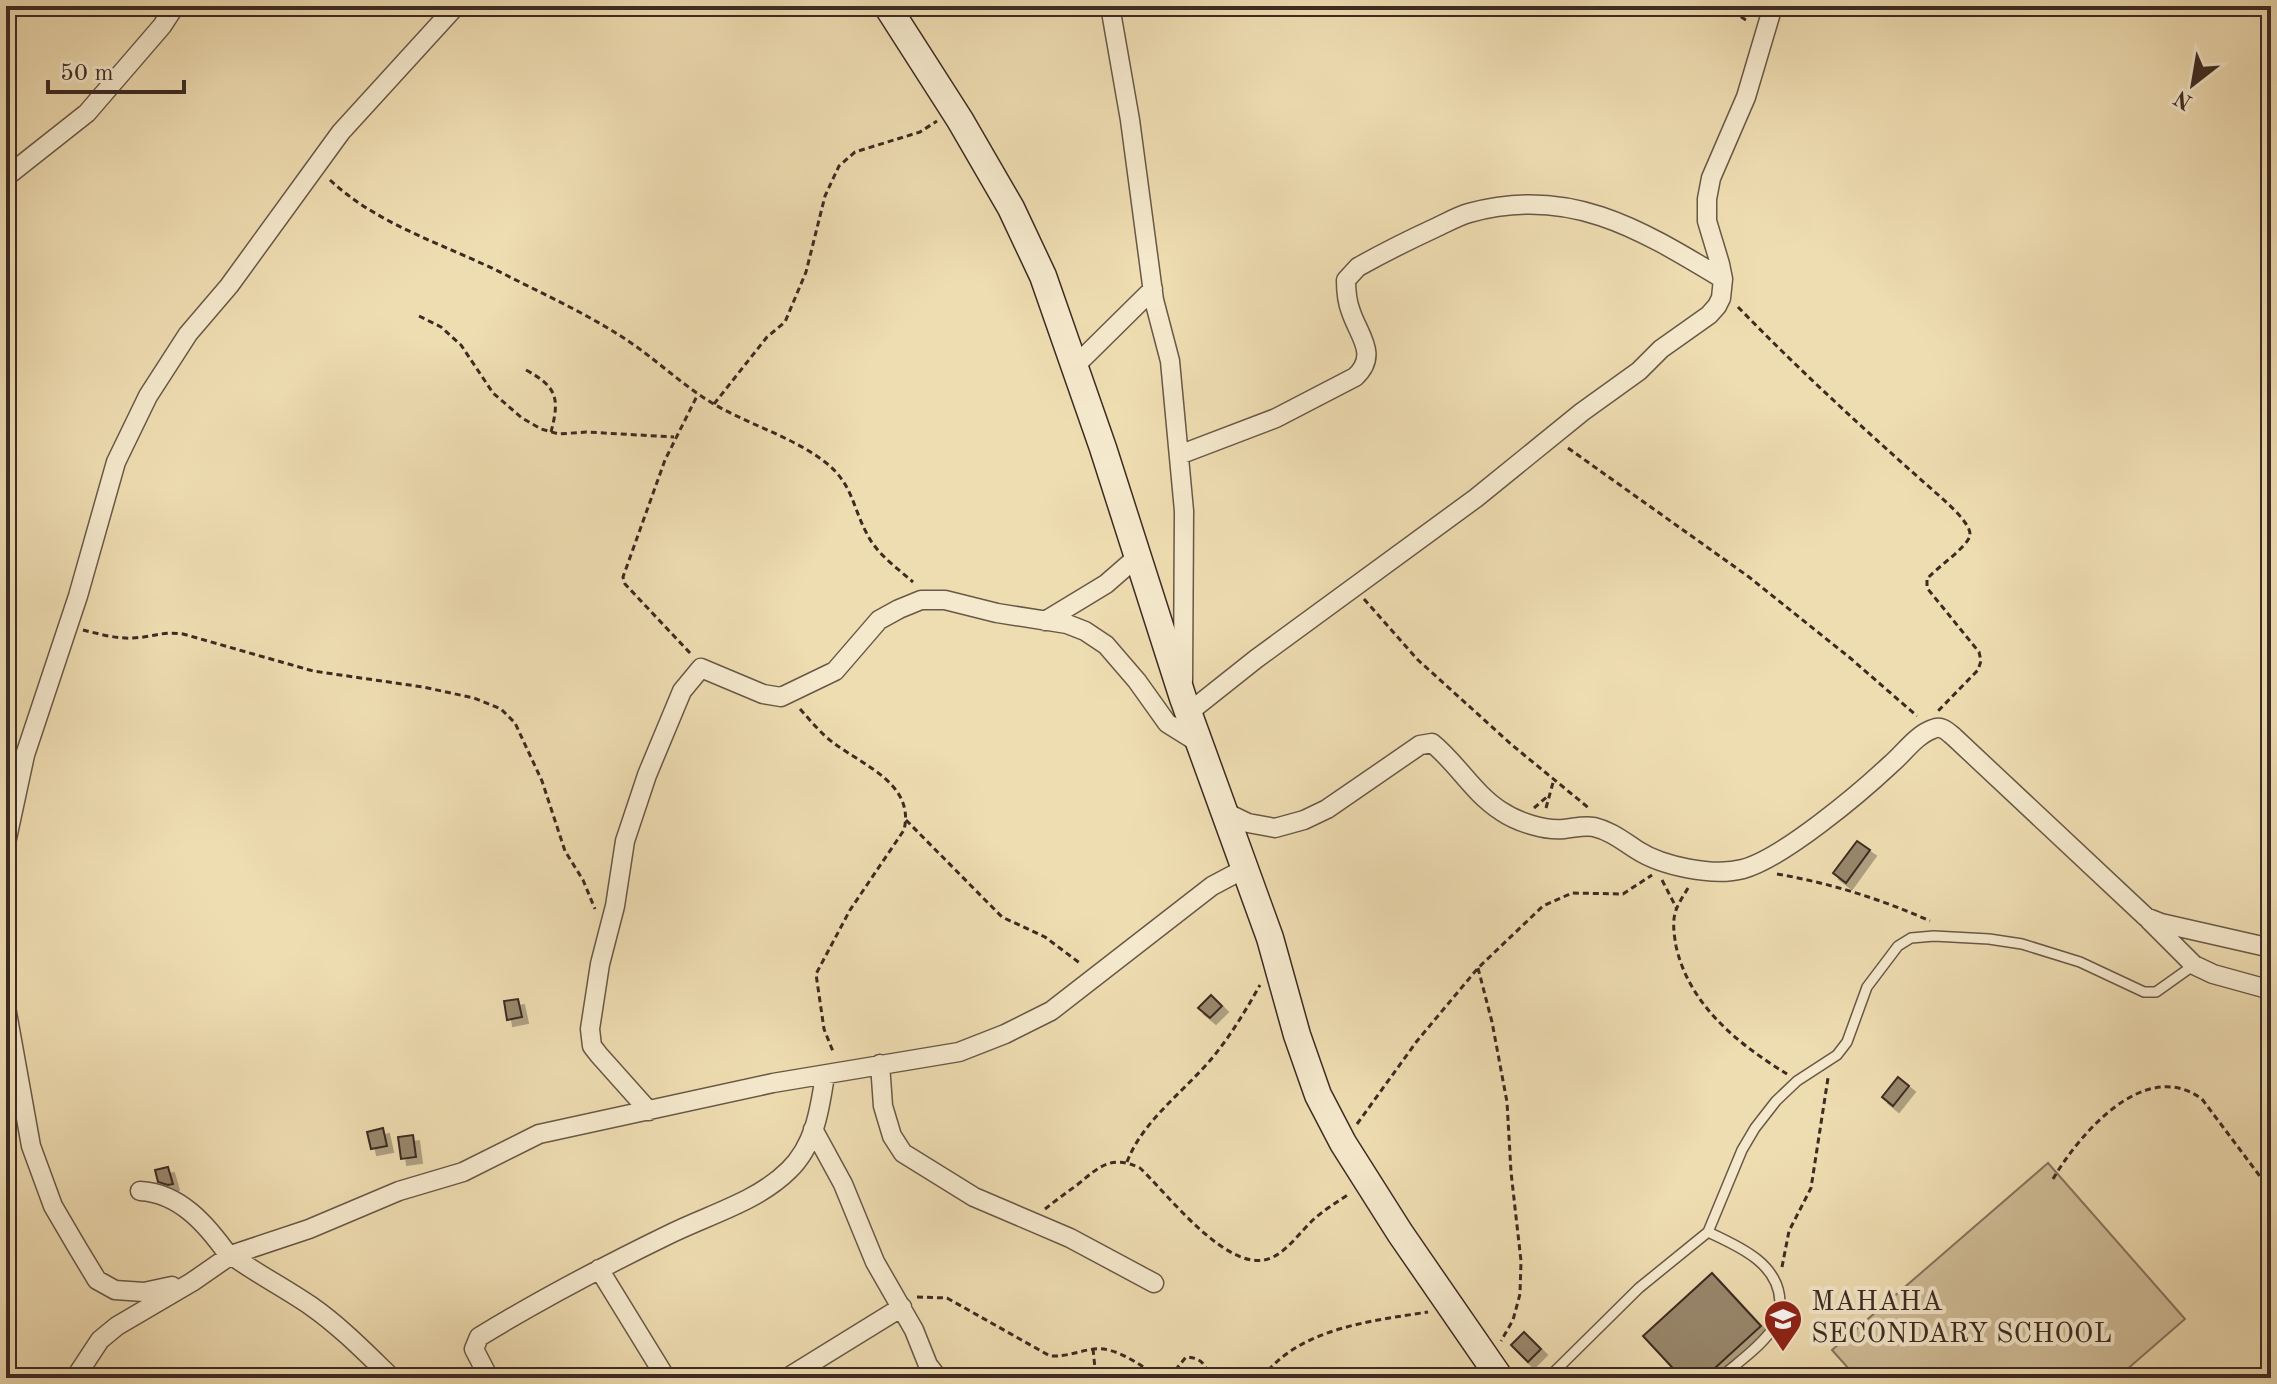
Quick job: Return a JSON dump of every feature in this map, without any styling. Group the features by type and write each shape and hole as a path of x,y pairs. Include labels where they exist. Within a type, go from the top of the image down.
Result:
{"main road":[{"path":"887,6 1011,208 1043,276 1186,706 1275,957 1318,1095 1368,1182 1452,1309 1500,1372"}],"street":[{"path":"6,177 87,113 162,26 175,6"},
{"path":"6,843 25,755 68,626 116,462 148,396 188,334 229,286 341,132 456,6"},
{"path":"1110,6 1130,120 1153,289 1170,361 1184,511 1186,706"},
{"path":"1186,706 1256,659 1476,498 1717,306 1722,284 1720,264 1707,221 1707,199 1711,178 1746,97 1773,6"},
{"path":"1179,455 1276,418 1355,377 1364,369 1367,357 1365,343 1351,312 1346,280 1358,267 1467,213 1516,204 1547,203 1606,216 1647,235 1722,284"},
{"path":"1074,367 1153,289"},
{"path":"1045,621 1106,584 1137,557"},
{"path":"649,1111 592,1046 590,1029 625,841 682,691 701,668 763,694 781,697 835,671 879,620 921,600 933,600 1085,631 1106,645 1167,723 1199,743"},
{"path":"1223,811 1248,823 1275,828 1304,820 1327,809 1426,743 1432,743 1469,784 1503,813 1542,828 1595,827 1614,834 1639,852 1665,863 1703,871 1742,870 1795,841 1864,787 1927,730 1939,728 1954,737 2194,965 2213,974 2271,990"},
{"path":"75,1378 100,1340 117,1326 230,1256 309,1229 399,1191 463,1172 539,1134 833,1073 959,1052 1005,1034 1051,1011 1212,886 1244,869"},
{"path":"2146,917 2271,948"},
{"path":"6,1007 31,1146 53,1206 97,1280 115,1290 144,1292 192,1282"},
{"path":"880,1064 883,1106 892,1136 903,1153 974,1197 1070,1238 1154,1283"},
{"path":"489,1378 474,1349 479,1337 599,1269 741,1202 772,1184 791,1168 809,1142 833,1073"},
{"path":"813,1129 843,1184 875,1262 900,1303 928,1365 938,1378"},
{"path":"140,1191 167,1196 184,1206 230,1256 311,1306 348,1335 392,1378"},
{"path":"599,1269 666,1378"},
{"path":"787,1378 900,1303"}],"lane":[{"path":"1548,1378 1639,1288 1708,1232 1742,1150 1776,1101 1847,1042 1867,987 1898,946 1911,938 1989,939 2051,951 2107,973 2144,992 2156,992 2194,965"},
{"path":"1708,1232 1753,1257 1772,1273 1779,1291 1780,1312 1772,1330 1720,1378"}],"path":[{"path":"1724,6 1766,33"},
{"path":"713,404 767,337 785,322 806,272 825,196 839,166 855,152 920,132 954,111"},
{"path":"316,166 349,197 393,223 501,273 614,332 713,404 776,433 833,470 851,491 868,536 878,551 933,600"},
{"path":"1552,436 1749,577 1838,648 1927,730 1934,715 1978,670 1981,661 1979,652 1927,588 1927,579 1967,541 1970,534 1968,527 1942,498 1814,382 1722,284"},
{"path":"419,316 441,327 461,345 493,393 522,418 551,432 675,437"},
{"path":"526,370 554,392 556,407 551,432"},
{"path":"698,394 675,437 623,577 625,584 701,668"},
{"path":"1354,588 1418,660 1512,745 1594,812 1614,834"},
{"path":"68,626 131,639 166,631 183,634 313,671 423,687 474,698 501,709 515,723 542,781 565,851 583,880 607,938"},
{"path":"786,695 834,743 888,780 905,806 906,820 896,843 850,910 816,974 833,1073"},
{"path":"1542,828 1554,779"},
{"path":"906,820 1002,917 1045,937 1095,976"},
{"path":"1742,870 1813,880 1860,894 1900,908 1957,937"},
{"path":"1703,871 1688,887 1673,925 1680,964 1697,996 1718,1022 1741,1043 1797,1081"},
{"path":"1343,1143 1417,1041 1478,968 1543,906 1572,893 1623,894 1656,872"},
{"path":"1127,1162 1141,1134 1213,1057 1244,1014 1275,957"},
{"path":"1478,968 1507,1102 1521,1261 1520,1294 1500,1372"},
{"path":"1779,1291 1787,1238 1811,1188 1831,1058"},
{"path":"2053,1179 2075,1146 2120,1104 2141,1090 2161,1085 2192,1091 2202,1099 2271,1191"},
{"path":"1030,1222 1094,1170 1108,1163 1127,1162 1140,1168 1208,1237 1241,1258 1256,1261 1269,1259 1284,1250 1315,1218 1368,1182"},
{"path":"900,1303 934,1296 947,1298 1050,1356 1065,1357 1093,1349 1112,1351 1158,1378"},
{"path":"1262,1378 1274,1362 1292,1349 1346,1327 1452,1309"},
{"path":"1093,1349 1096,1378"},
{"path":"1169,1378 1186,1357 1194,1357 1203,1363 1209,1378"}],"shaded area":[{"path":"2048,1163 2185,1319 2117,1378 1857,1378 1832,1350"}],"building":[{"path":"1857,841 1870,850 1846,883 1833,873"},
{"path":"1211,995 1222,1006 1210,1018 1198,1008"},
{"path":"518,999 522,1017 507,1020 504,1001"},
{"path":"1898,1077 1909,1086 1893,1106 1882,1097"},
{"path":"383,1128 387,1146 371,1149 367,1132"},
{"path":"413,1135 416,1157 401,1159 398,1137"},
{"path":"168,1167 173,1184 158,1182 155,1170"},
{"path":"1712,1273 1761,1326 1704,1378 1682,1378 1643,1336"},
{"path":"1524,1332 1541,1349 1528,1362 1511,1345"}],"place":[{"name":"MAHAHA SECONDARY SCHOOL","path":"1783,1353"}]}
